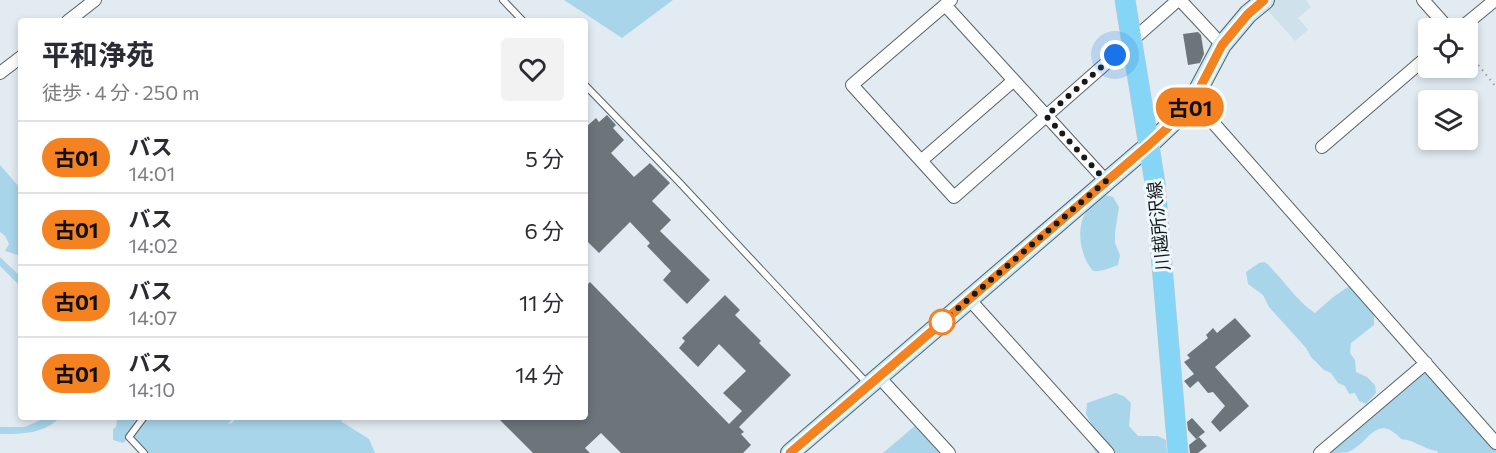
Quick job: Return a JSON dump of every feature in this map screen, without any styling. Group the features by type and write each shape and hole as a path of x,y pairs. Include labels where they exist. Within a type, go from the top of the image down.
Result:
{"main road":[{"name":"川越所沢線","path":"1125,0 1150,144 1160,228 1178,453"},
{"path":"790,453 1184,113 1194,101 1222,45 1248,14 1264,0"}],"street":[{"path":"72,18 95,0"},
{"path":"1106,181 1046,116 1012,81 948,3 852,85 954,197 1046,116 1132,40 1179,0 1222,45"},
{"path":"1423,0 1439,18"},
{"path":"1473,18 1495,0"},
{"path":"0,73 18,59"},
{"path":"1322,147 1418,65"},
{"path":"922,160 1012,81"},
{"path":"1194,101 1496,443"},
{"path":"969,299 1108,453"},
{"path":"1320,453 1426,363"},
{"path":"874,381 949,453"}],"lane":[{"path":"503,0 520,18"},
{"path":"588,88 874,381"},
{"path":"142,420 129,437 144,453"}],"path":[{"path":"1478,65 1496,87"}],"shaded area":[{"path":"564,0 673,0 622,38"},
{"path":"1273,0 1306,0 1311,7 1298,18 1308,30 1295,41 1265,7"},
{"path":"0,165 18,186 18,255 5,251 9,244 0,232"},
{"path":"1106,195 1113,197 1119,207 1115,243 1120,255 1118,265 1093,271 1084,256 1080,229 1086,213"},
{"path":"0,257 18,274 18,284 0,266"},
{"path":"1265,262 1301,302 1315,313 1352,284 1374,310 1374,325 1351,343 1350,353 1355,360 1356,372 1367,377 1375,385 1376,393 1366,404 1359,401 1355,393 1349,394 1345,386 1338,383 1331,373 1324,370 1311,357 1306,348 1269,307 1263,295 1248,284 1246,272 1259,263"},
{"path":"1427,368 1496,449 1496,453 1438,453 1401,439 1385,428 1373,432 1356,448 1348,452 1326,453"},
{"path":"1116,393 1131,403 1129,426 1138,436 1158,436 1166,440 1167,453 1096,453 1089,441 1094,429 1086,414 1087,403"},
{"path":"40,420 58,420 40,430 0,434 0,427 25,427"},
{"path":"231,420 228,424 234,420 341,420 369,439 375,453 135,453 148,451 129,430 128,439 123,443 113,440 113,429 117,421"},
{"path":"917,424 943,453 883,453"}],"building":[{"path":"1198,32 1201,35 1204,54 1200,63 1188,65 1183,34"},
{"path":"607,115 616,125 613,128 624,140 611,153 634,177 650,163 670,183 652,201 671,220 660,231 710,280 687,304 663,280 671,271 647,246 650,243 630,222 599,253 588,242 588,125 596,118 599,122"},
{"path":"590,282 729,424 742,411 723,393 746,371 719,344 698,367 679,348 685,341 682,338 725,295 740,310 735,315 791,375 739,427 744,432 741,434 751,445 743,453 621,453 601,433 585,448 590,453 533,453 500,420 588,420 588,284"},
{"path":"1235,318 1251,336 1215,367 1249,406 1220,432 1211,422 1225,406 1213,392 1208,393 1198,381 1190,388 1184,381 1194,374 1184,362 1190,358 1187,355 1208,338 1206,335 1213,328 1217,333"},
{"path":"1192,418 1205,432 1196,439 1188,430 1187,422"},
{"path":"1199,437 1207,446 1198,453 1190,453 1189,445"}],"bus line":[{"name":"古01","path":"790,453 1184,113 1199,92 1222,45 1233,30 1264,0"}],"route":[{"path":"942,322 1106,181 1046,116 1115,55"}]}
